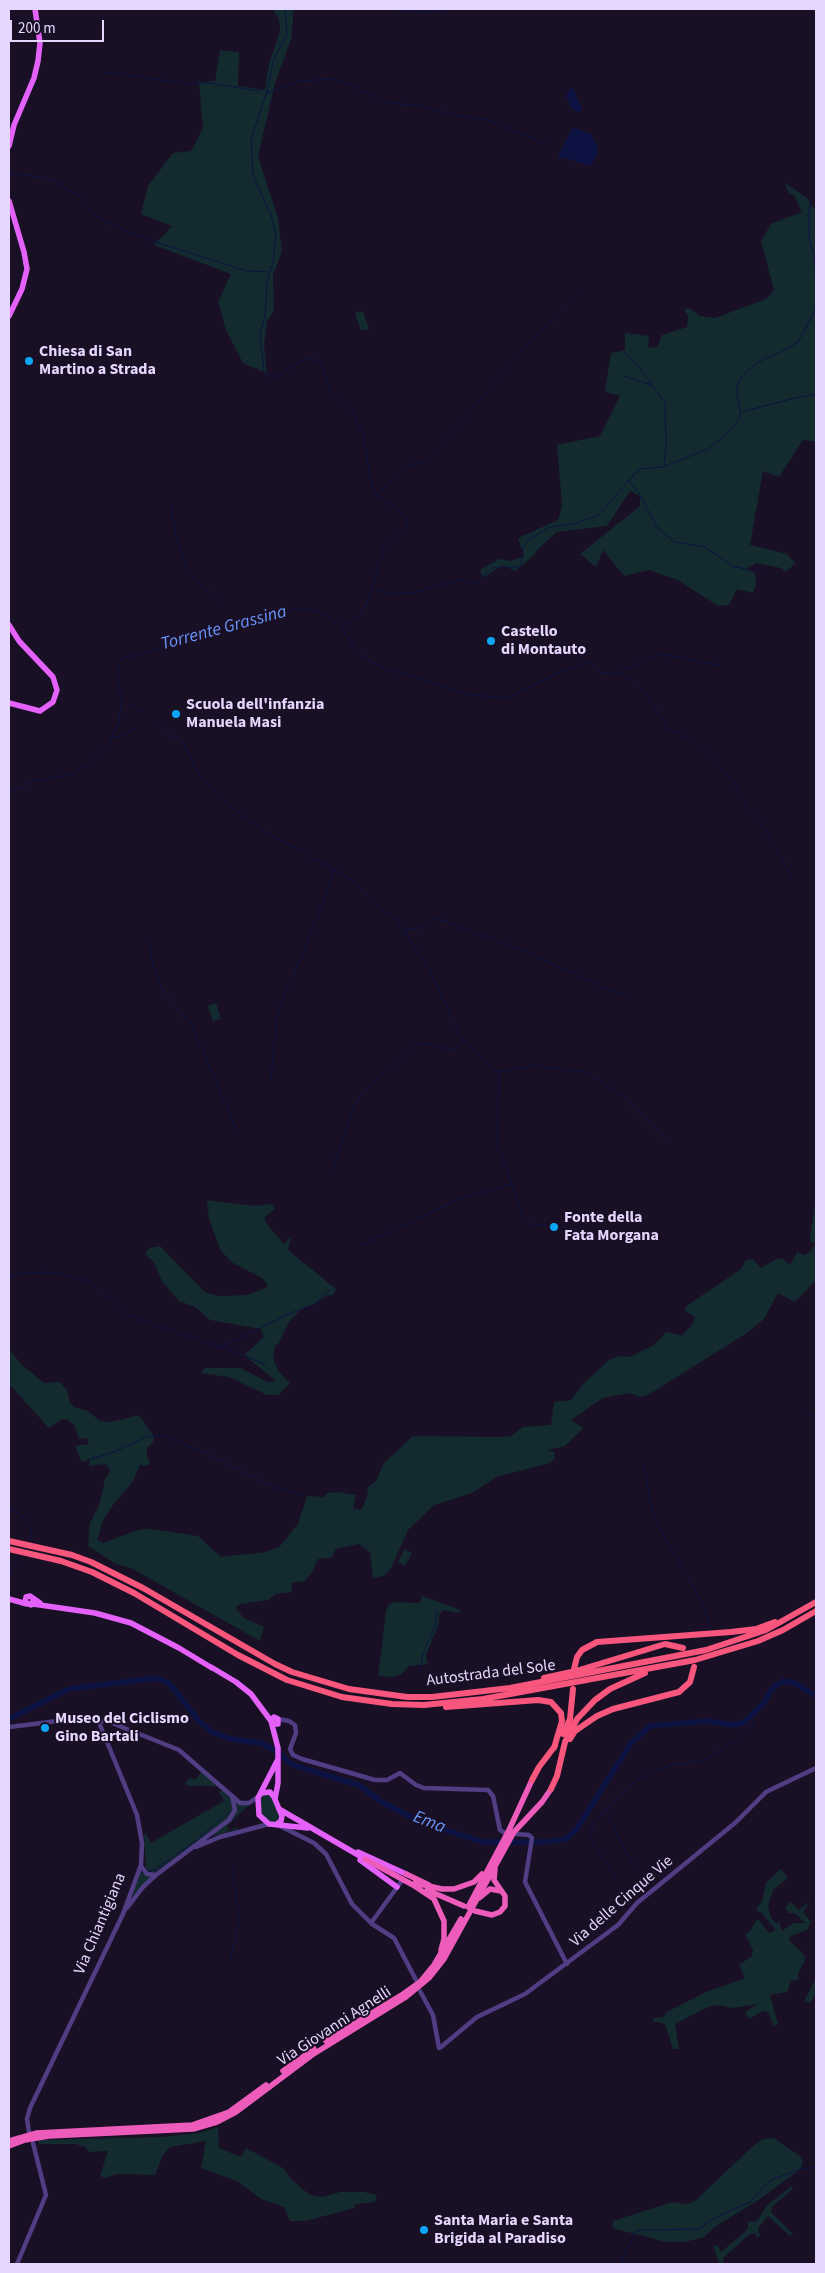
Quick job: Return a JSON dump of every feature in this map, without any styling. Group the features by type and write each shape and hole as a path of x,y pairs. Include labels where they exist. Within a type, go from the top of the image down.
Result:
{"highway":[{"name":"Autostrada del Sole","path":"10,1541 72,1555 117,1574 275,1664 314,1680 349,1689 408,1697 432,1697 510,1688 693,1663 758,1642 816,1611"},
{"name":"Autostrada del Sole","path":"9,1549 76,1565 134,1593 267,1671 322,1692 360,1700 408,1705 449,1703 573,1678 755,1635 787,1620 816,1601"},
{"path":"465,1916 511,1832 532,1780 539,1767 554,1748 570,1719 573,1678 580,1652 594,1643 750,1630 768,1625 816,1601"},
{"path":"573,1678 659,1646 672,1644 686,1652"},
{"path":"511,1832 542,1802 551,1789 557,1776 561,1758 573,1726 595,1700 615,1686 638,1675 693,1663 690,1682 679,1692 613,1709 584,1724 572,1736 561,1758"},
{"path":"360,1700 380,1706 420,1708 474,1707 544,1700 551,1702 561,1713 561,1730 554,1748"},
{"path":"404,1879 435,1888 462,1888 474,1882 501,1851"},
{"path":"476,1911 487,1915 500,1912 506,1903 503,1892 494,1878 501,1851"},
{"path":"360,1856 404,1879 434,1899 444,1921 443,1946 434,1965"},
{"path":"475,1900 493,1860"},
{"path":"413,1885 464,1906"},
{"path":"475,1900 490,1889 497,1889 503,1892"},
{"name":"Via Giovanni Agnelli","path":"419,1985 465,1916"},
{"name":"Via Giovanni Agnelli","path":"26,2136 181,2131 216,2122 244,2107 318,2051 419,1985 444,1959 465,1916"},
{"path":"9,2141 26,2136"},
{"path":"9,2146 26,2136"}],"main road":[{"path":"9,146 14,125 37,66 40,43 35,9"},
{"path":"9,201 27,269 24,284 9,316"},
{"path":"9,625 18,641 54,677 57,692 51,705 40,711 9,703"},
{"path":"9,1599 86,1612 138,1627 212,1668 247,1691 277,1721 278,1783 275,1800"},
{"path":"277,1761 261,1794 258,1812 270,1824 308,1828"},
{"path":"261,1794 270,1792 275,1800 282,1818 277,1824"},
{"path":"279,1809 308,1828 333,1839 360,1856 364,1854 400,1871 404,1879"}],"street":[{"path":"9,1727 58,1721 98,1720 125,1726 179,1750 244,1804 261,1794"},
{"name":"Via Chiantigiana","path":"26,2136 30,2108 123,1914 141,1865 142,1843 137,1815 98,1720"},
{"path":"277,1721 291,1721 296,1727 296,1733 290,1747 293,1755 299,1758 375,1780 387,1780 400,1773 416,1785 424,1788 490,1791 494,1799 500,1830 511,1832 532,1841 525,1884 567,1964"},
{"name":"Via delle Cinque Vie","path":"419,1985 433,2015 438,2048 477,2017 525,1994 563,1968 618,1925 648,1893 736,1824 766,1792 816,1768"},
{"path":"123,1914 136,1896 156,1875 232,1817 235,1807 232,1795"},
{"path":"194,1847 229,1833 270,1824"},
{"path":"277,1824 319,1847 326,1854 352,1904 371,1923 394,1938 419,1985"},
{"path":"141,1865 147,1874 156,1875"},
{"path":"371,1923 404,1879"},
{"path":"17,2264 46,2195 33,2143"}],"green space":[{"path":"273,9 293,9 293,20 291,39 275,83 258,156 278,218 282,251 273,275 274,311 267,321 264,344 267,373 243,363 226,330 218,302 231,274 154,245 172,226 141,214 148,186 173,153 191,151 203,128 199,82 215,81 220,50 239,52 238,86 265,90 269,64 280,31 279,19"},
{"path":"784,182 807,198 816,211 816,442 803,440 779,477 763,471 750,545 787,554 795,563 786,572 781,568 756,563 746,569 755,573 756,586 753,593 737,589 729,605 718,606 678,580 649,570 624,576 603,550 596,567 580,554 640,506 640,496 630,491 607,526 557,532 515,571 503,565 483,578 480,570 499,559 511,561 524,556 518,538 558,520 562,506 557,445 600,436 620,396 605,392 611,353 625,350 625,333 649,336 648,348 657,347 662,335 687,327 688,316 684,309 691,309 700,316 715,318 766,299 774,290 761,241 771,224 802,212 794,195 789,194"},
{"path":"363,311 369,329 361,331 355,313"},
{"path":"216,1003 221,1019 213,1021 208,1006"},
{"path":"207,1200 255,1206 272,1204 275,1209 264,1218 267,1224 284,1244 291,1236 288,1250 336,1289 333,1295 326,1296 315,1304 301,1309 289,1322 279,1343 275,1346 273,1358 278,1371 290,1383 278,1395 267,1395 229,1377 201,1373 205,1368 241,1368 267,1382 276,1381 244,1355 264,1337 261,1329 210,1320 195,1307 179,1301 162,1281 154,1262 145,1254 149,1248 160,1246 205,1292 220,1296 246,1295 267,1288 267,1283 262,1278 233,1263 221,1251 209,1219"},
{"path":"815,1205 816,1244 811,1242 810,1236"},
{"path":"816,1245 816,1280 795,1302 778,1293 764,1319 747,1333 648,1395 639,1397 631,1393 603,1398 571,1420 583,1428 565,1446 548,1450 554,1452 555,1458 550,1463 496,1477 472,1493 434,1505 408,1530 391,1568 384,1576 373,1578 370,1552 359,1544 336,1549 331,1558 318,1559 305,1581 291,1583 292,1592 276,1594 268,1600 240,1604 236,1607 244,1618 264,1627 260,1641 131,1568 116,1564 88,1546 90,1523 100,1503 105,1479 111,1470 105,1464 89,1466 90,1459 82,1462 75,1446 89,1444 87,1438 79,1439 75,1426 68,1420 62,1419 49,1428 9,1384 9,1349 22,1365 44,1383 60,1382 67,1390 70,1403 74,1407 88,1411 100,1421 111,1422 139,1415 154,1436 153,1442 147,1448 147,1456 150,1463 146,1466 140,1465 132,1483 103,1520 97,1540 103,1543 141,1529 152,1529 198,1536 221,1557 266,1552 280,1546 298,1524 307,1496 324,1497 328,1493 337,1492 356,1495 353,1508 361,1510 367,1497 368,1487 376,1481 384,1463 413,1436 503,1437 511,1436 523,1427 551,1425 554,1402 571,1400 581,1386 609,1360 619,1356 629,1357 654,1345 666,1332 682,1335 691,1326 695,1317 685,1311 685,1307 741,1269 746,1260 753,1259 761,1268 778,1258 783,1259 790,1265 797,1252 804,1255"},
{"path":"405,1549 412,1553 405,1566 398,1562"},
{"path":"422,1596 461,1610 459,1613 443,1610 439,1615 439,1623 426,1655 428,1664 409,1666 402,1674 394,1677 378,1676 386,1611 389,1604 396,1602 420,1603"},
{"path":"202,1771 219,1786 188,1786 185,1783 190,1777 195,1780"},
{"path":"224,1789 230,1795 233,1810 226,1820 154,1873 146,1870 144,1835 146,1834 151,1843 224,1801 219,1792"},
{"path":"263,1794 270,1794 280,1814 280,1819 277,1822 270,1822 261,1815 260,1799"},
{"path":"235,1800 249,1805 227,1826 230,1831 236,1827 239,1829 214,1836 215,1832 234,1817 236,1811"},
{"path":"781,1869 788,1878 773,1890 768,1907 772,1919 777,1924 779,1921 782,1931 794,1923 805,1923 794,1913 789,1913 785,1907 790,1902 799,1910 810,1901 803,1912 811,1922 807,1930 791,1936 789,1940 805,1956 805,1961 798,1973 799,1979 791,1981 787,1992 770,1995 778,2024 774,2026 768,2012 763,2011 749,2019 745,2012 758,2004 732,2008 717,2005 708,2007 675,2024 679,2049 673,2049 665,2024 653,2021 653,2018 665,2017 665,2013 706,1992 745,1978 739,1965 752,1956 753,1950 745,1935 756,1921 759,1920 769,1933 776,1930 760,1911 757,1912 757,1907 762,1902 766,1883"},
{"path":"140,1872 152,1876 132,1896"},
{"path":"816,1978 816,1993 810,2003 804,2001"},
{"path":"218,2127 219,2148 241,2157 246,2148 283,2168 292,2180 310,2195 323,2197 340,2192 364,2192 377,2195 375,2202 356,2204 354,2208 306,2221 290,2221 284,2207 261,2199 237,2181 201,2168 206,2141 170,2147 163,2155 155,2175 117,2174 106,2178 100,2176 108,2151 89,2152 85,2147 76,2144 39,2144 38,2140 162,2137 200,2133"},
{"path":"774,2138 800,2156 803,2161 801,2169 757,2201 716,2226 704,2237 685,2242 666,2242 612,2228 613,2221 672,2202 686,2204 694,2202 754,2145 763,2139"},
{"path":"792,2186 793,2189 773,2206 771,2212 793,2234 790,2236 768,2216 758,2228 760,2236 757,2238 755,2233 749,2235 723,2258 724,2264 719,2264 713,2245 718,2246 721,2252 748,2229 748,2222 757,2221 767,2205"}],"shaded area":[{"path":"572,86 582,109 580,112 573,110 566,96"},
{"path":"573,127 592,135 598,148 597,156 590,166 566,158 559,159 558,157"}],"waterway":[{"name":"Torrente Grassina","path":"9,793 33,781 72,774 92,762 108,745 119,722 122,698 118,685 117,671 121,659 156,649 195,634 254,619 278,616 295,609 319,611 341,625 346,625 361,614 368,600 384,547 407,527 406,519 401,513 375,493 372,486 363,435 351,409 331,392 321,364 311,358 303,360 279,376 267,376 264,372 260,334 265,316 267,281 273,263 276,235 271,215 253,175 251,140 267,91 274,58 287,35 285,9"},
{"path":"391,9 425,12 453,9"},
{"path":"105,72 184,83 209,83 259,91"},
{"path":"267,93 299,81 333,79 349,84 386,102 427,107 456,116 485,119 547,144"},
{"path":"10,174 29,175 57,182 81,198 94,214 105,222 149,240 247,271 269,272"},
{"path":"816,195 811,201 809,210 809,238 814,255 816,281"},
{"path":"560,314 582,291"},
{"path":"377,590 390,594 418,592 458,580 478,583 491,568 518,567 521,564 523,548 527,541 550,527 577,523 599,515 639,469 663,467 708,449 726,434 741,417 737,386 744,374 756,363 798,342 816,308"},
{"path":"400,473 410,465 425,461 437,450 531,340 556,318"},
{"path":"626,353 665,403 666,447 664,466"},
{"path":"624,376 651,385"},
{"path":"742,412 816,394"},
{"path":"379,493 396,477"},
{"path":"629,481 639,493 657,527 674,542 705,547 733,566 749,570 763,570"},
{"path":"171,505 175,532 187,568 198,582 223,603"},
{"path":"343,630 357,652 381,667 460,692"},
{"path":"619,673 658,654 720,665"},
{"path":"463,693 505,699 562,671 587,662 594,665 601,672 619,674 636,681 668,728 698,744 735,785 745,803 761,823 792,877"},
{"path":"129,703 143,713"},
{"path":"158,723 167,734 183,742 199,775 223,801 265,832 301,851"},
{"path":"122,735 137,728"},
{"name":"Torrente Grassina","path":"112,737 119,737"},
{"path":"307,855 353,880 374,904 397,920 430,971 461,1037 492,1069 499,1072 533,1066 587,1072 625,1098 669,1142"},
{"path":"271,1077 278,1010 311,934 334,869"},
{"path":"404,930 420,928 433,918 447,921 460,928 513,946 601,986 628,996"},
{"path":"149,942 153,965 162,988 183,1016 189,1019 237,1131"},
{"path":"331,1172 354,1107 358,1099 372,1083 417,1045 431,1044 453,1051 463,1041"},
{"path":"499,1072 498,1147 524,1218 533,1225 546,1225"},
{"path":"362,1245 457,1200 511,1184"},
{"path":"9,1278 23,1273 47,1272 68,1275 88,1281 113,1300 126,1315 244,1355 267,1366"},
{"path":"221,1347 291,1313 315,1304 330,1290"},
{"path":"797,1407 816,1418"},
{"path":"91,1459 114,1452 146,1437 161,1435 203,1452 273,1487 303,1496"},
{"path":"644,1467 653,1516 704,1606 710,1629"},
{"path":"9,1507 26,1519 31,1528 31,1540"},
{"path":"9,1577 11,1569 20,1559"},
{"path":"420,1671 423,1654 435,1627 437,1610"},
{"name":"Ema","path":"9,1719 69,1689 157,1678 170,1684 199,1721 212,1732 231,1739 261,1743 274,1750 293,1765 359,1785 382,1802 420,1822 483,1842 546,1842 566,1839 576,1830 631,1743 650,1726 707,1721 732,1725 743,1723 764,1703 772,1688 783,1681 795,1683 816,1696"},
{"path":"617,1880 588,1835 599,1816 630,1785 641,1778 670,1765 702,1761 733,1742 753,1725 754,1712"},
{"path":"606,1809 620,1841 638,1871"},
{"path":"145,1868 149,1871 154,1870 193,1843 231,1811"},
{"path":"230,1960 239,1924 233,1869"},
{"path":"620,2264 635,2232 642,2230 699,2229 712,2219 750,2202 773,2179 798,2170 816,2167"}],"place":[{"name":"Chiesa di San Martino a Strada","path":"29,361"},
{"name":"Castello di Montauto","path":"491,641"},
{"name":"Scuola dell'infanzia Manuela Masi","path":"176,714"},
{"name":"Fonte della Fata Morgana","path":"554,1227"},
{"name":"Museo del Ciclismo Gino Bartali","path":"45,1728"},
{"name":"Santa Maria e Santa Brigida al Paradiso","path":"424,2230"}]}
